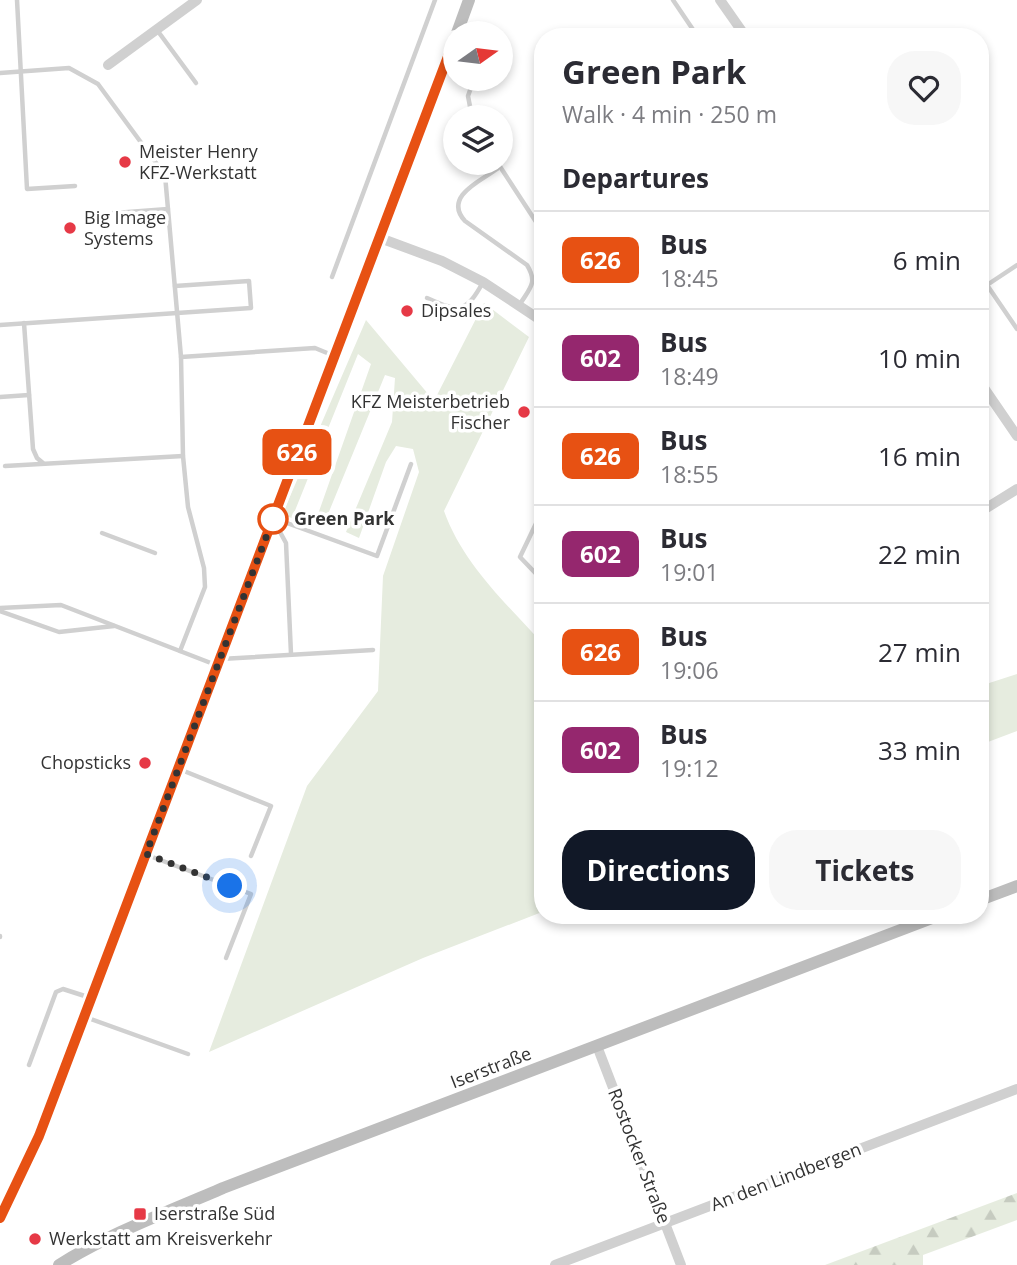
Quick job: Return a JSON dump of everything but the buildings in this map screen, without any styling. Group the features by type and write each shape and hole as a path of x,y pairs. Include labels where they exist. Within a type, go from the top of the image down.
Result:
{"street":[{"path":"108,65 197,0"},
{"path":"461,21 469,0"},
{"path":"720,0 740,28"},
{"path":"0,1218 28,1160 92,999 443,70"},
{"path":"380,238 442,261 484,282 534,315"},
{"path":"989,395 1017,436"},
{"path":"989,506 1017,489"},
{"path":"989,897 1017,886"},
{"name":"Iserstraße","path":"59,1265 142,1223 223,1188 916,924"},
{"name":"Rostocker Straße","path":"597,1046 681,1265"},
{"name":"An den Lindbergen","path":"555,1265 1017,1089"}],"lane":[{"path":"17,0 27,189 75,186"},
{"path":"332,277 435,0"},
{"path":"673,0 692,28"},
{"path":"157,29 196,83"},
{"path":"0,73 69,68 98,84 165,175 181,357 183,456 188,507 204,568 205,587 180,651"},
{"path":"485,175 458,199 459,214 527,265 533,276 533,283 519,305"},
{"path":"506,175 534,219"},
{"path":"88,215 168,209"},
{"path":"989,284 1017,265"},
{"path":"0,325 251,308 249,281 175,286"},
{"path":"427,298 451,309 465,307 475,299 484,282"},
{"path":"989,288 1017,329"},
{"path":"24,323 33,449 44,464"},
{"path":"181,357 315,348 333,356"},
{"path":"0,397 29,395"},
{"path":"5,466 183,456"},
{"path":"273,518 377,556 411,464"},
{"path":"273,518 286,543 291,654"},
{"path":"534,528 520,557 534,572"},
{"path":"102,533 155,553"},
{"path":"0,610 61,605 180,651 219,662 291,654 373,650"},
{"path":"0,610 59,632 114,626"},
{"path":"178,769 271,806 251,856"},
{"path":"146,854 251,894 226,958"},
{"path":"29,1065 56,992 63,989 92,999"},
{"path":"85,1017 188,1054"}],"green space":[{"path":"484,303 529,337 444,511 462,548 474,565 534,634 534,915 423,958 209,1052 307,786 378,691 383,576 419,472 413,449 396,446 386,462 359,538 346,532 392,422 395,378 385,375 326,519 317,517 371,364 358,354 292,518 282,515 366,320 434,401"},
{"path":"1017,674 1017,731 989,742 989,683"},
{"path":"1017,1193 1017,1220 923,1255 923,1265 825,1265"}],"bus line":[{"name":"626","path":"0,1218 39,1136 443,70"}],"place":[{"name":"Meister Henry KFZ-Werkstatt","path":"125,162"},
{"name":"Big Image Systems","path":"70,228"},
{"name":"Dipsales","path":"407,311"},
{"name":"KFZ Meisterbetrieb Fischer","path":"524,412"},
{"name":"Green Park","path":"273,519"},
{"name":"Chopsticks","path":"145,763"},
{"name":"Iserstraße Süd","path":"140,1214"},
{"name":"Werkstatt am Kreisverkehr","path":"35,1239"}],"route":[{"path":"230,886 146,854 273,519"}]}
